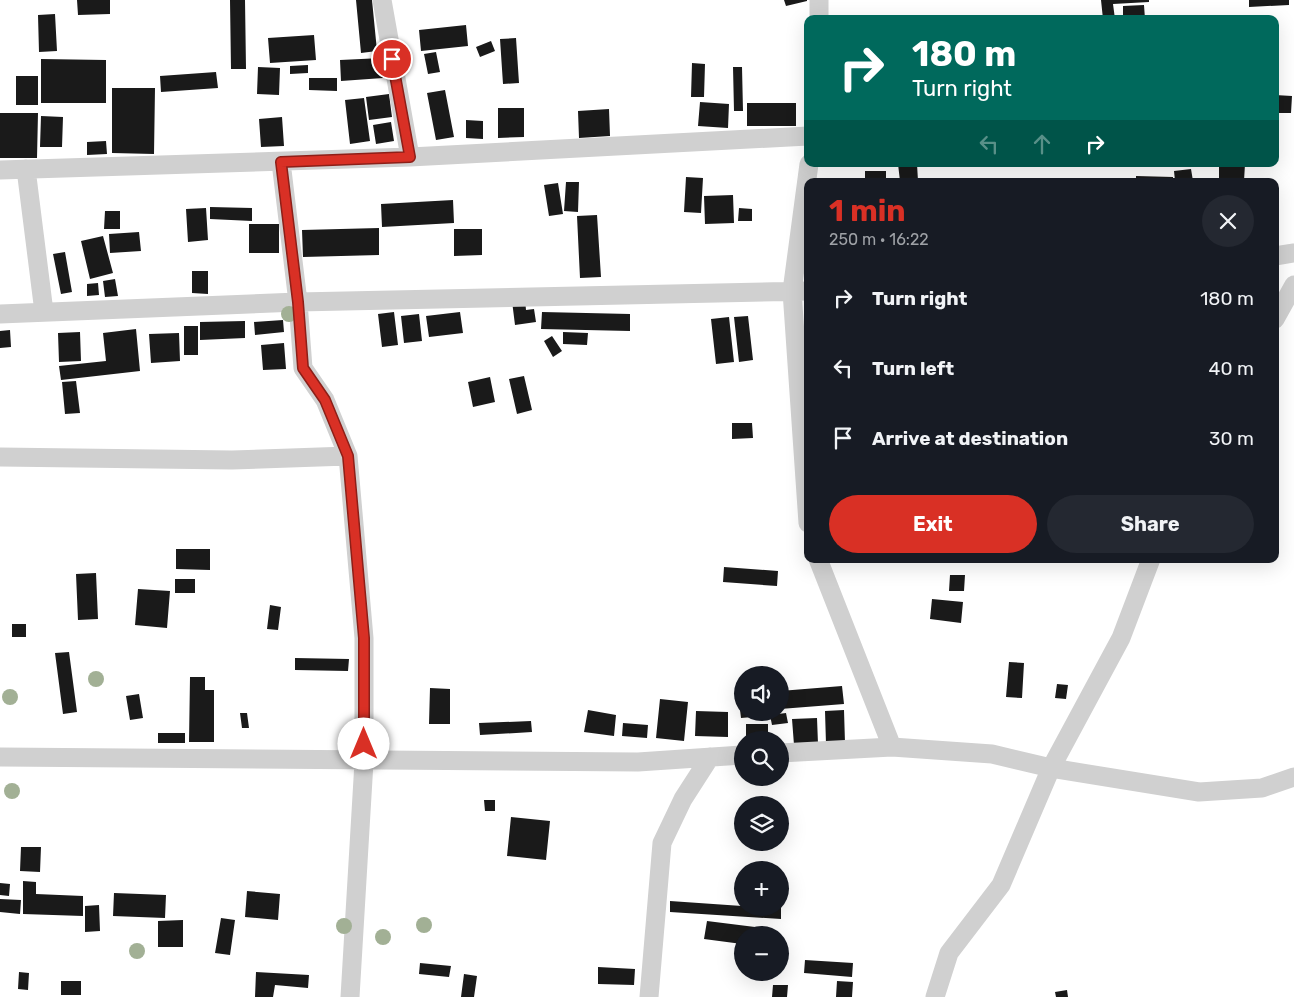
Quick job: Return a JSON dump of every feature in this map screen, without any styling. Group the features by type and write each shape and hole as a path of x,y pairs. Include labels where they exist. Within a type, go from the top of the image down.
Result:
{"street":[{"path":"382,0 410,157"},
{"path":"819,0 819,15"},
{"path":"0,170 410,157 804,136"},
{"path":"281,162 298,302 303,368 325,400 348,456 364,638 364,762 350,997"},
{"path":"26,169 44,312"},
{"path":"804,235 800,291 804,467"},
{"path":"1279,255 1294,253"},
{"path":"1279,312 1294,285"},
{"path":"0,314 298,302 800,291"},
{"path":"0,458 232,460 348,456"},
{"path":"820,563 892,747"},
{"path":"935,997 949,953 1001,885 1051,768 1121,638 1149,563"},
{"path":"789,753 892,747 992,754 1051,768 1199,792 1262,788 1294,777"},
{"path":"0,757 364,762 638,762 734,755"},
{"path":"648,997 662,843 683,799 710,756"}],"building":[{"path":"77,0 110,0 110,14 78,15"},
{"path":"230,0 245,0 246,69 231,69"},
{"path":"356,0 372,0 377,51 361,53"},
{"path":"784,0 807,0 807,1 786,6"},
{"path":"1101,0 1149,0 1149,2 1113,4 1114,15 1103,15"},
{"path":"1249,0 1289,0 1289,5 1249,7"},
{"path":"1144,5 1145,15 1123,15 1123,6"},
{"path":"55,14 57,51 39,52 38,15"},
{"path":"466,25 468,46 421,51 419,30"},
{"path":"314,35 316,60 270,63 268,38"},
{"path":"516,38 519,83 503,84 500,39"},
{"path":"491,41 495,51 480,57 476,47"},
{"path":"436,52 440,72 428,74 424,54"},
{"path":"382,58 383,78 341,81 340,60"},
{"path":"41,59 106,60 106,103 41,103"},
{"path":"692,63 705,64 704,97 691,97"},
{"path":"308,65 308,73 290,74 290,66"},
{"path":"258,67 280,68 279,95 257,94"},
{"path":"733,67 742,67 743,111 734,111"},
{"path":"216,72 218,88 161,92 160,76"},
{"path":"16,76 38,76 38,105 16,105"},
{"path":"309,78 337,78 337,91 309,90"},
{"path":"112,88 155,88 154,154 112,153"},
{"path":"445,90 454,137 436,140 427,93"},
{"path":"389,94 392,117 369,120 366,97"},
{"path":"1279,95 1292,96 1291,113 1279,113"},
{"path":"364,98 370,141 350,144 345,100"},
{"path":"700,102 729,104 728,128 698,126"},
{"path":"747,103 796,103 796,126 747,126"},
{"path":"498,108 524,108 524,137 498,138"},
{"path":"609,109 610,136 579,138 578,111"},
{"path":"0,113 38,113 37,158 0,158"},
{"path":"41,116 63,117 62,147 40,147"},
{"path":"282,117 284,146 261,147 259,119"},
{"path":"466,120 483,121 483,139 466,138"},
{"path":"391,122 394,141 376,144 373,125"},
{"path":"106,141 107,154 87,155 87,142"},
{"path":"898,167 917,167 918,178 900,178"},
{"path":"1219,167 1245,167 1244,178 1219,178"},
{"path":"1191,169 1192,178 1175,178 1174,171"},
{"path":"865,171 886,171 886,178 865,178"},
{"path":"1136,176 1173,177 1173,178 1136,178"},
{"path":"686,177 703,178 701,213 684,212"},
{"path":"566,182 579,182 578,212 564,211"},
{"path":"558,183 563,214 549,216 544,185"},
{"path":"733,195 734,223 705,224 704,196"},
{"path":"453,200 454,223 382,227 381,204"},
{"path":"210,207 252,208 252,221 210,219"},
{"path":"206,208 208,240 188,242 186,209"},
{"path":"739,208 752,209 752,221 738,221"},
{"path":"105,211 120,211 120,229 104,229"},
{"path":"597,215 601,277 580,278 577,216"},
{"path":"249,224 279,224 279,253 249,253"},
{"path":"379,228 379,255 303,257 302,230"},
{"path":"454,229 482,229 482,255 454,256"},
{"path":"139,232 141,251 110,253 109,234"},
{"path":"103,236 113,273 90,279 81,241"},
{"path":"65,252 72,292 61,294 53,254"},
{"path":"192,271 208,271 208,294 192,293"},
{"path":"115,279 118,296 105,297 103,281"},
{"path":"98,283 99,295 87,296 87,284"},
{"path":"525,299 526,310 534,309 536,322 515,325 512,301"},
{"path":"394,312 398,345 382,347 378,314"},
{"path":"460,312 463,333 429,337 426,316"},
{"path":"542,312 630,314 630,331 541,329"},
{"path":"419,314 422,341 404,343 401,316"},
{"path":"748,316 753,360 739,362 734,317"},
{"path":"729,317 734,362 716,364 711,319"},
{"path":"283,320 284,332 255,335 254,322"},
{"path":"245,321 245,338 200,340 200,322"},
{"path":"184,326 198,326 198,355 184,355"},
{"path":"136,329 140,371 61,380 59,366 106,361 103,333"},
{"path":"10,330 11,347 0,348 0,331"},
{"path":"80,332 81,361 59,362 58,333"},
{"path":"563,332 588,333 587,345 563,344"},
{"path":"179,333 180,361 151,363 149,334"},
{"path":"552,336 562,351 553,357 544,341"},
{"path":"284,343 286,369 263,370 261,345"},
{"path":"524,376 532,410 517,414 509,379"},
{"path":"490,377 495,402 473,407 468,382"},
{"path":"76,381 80,413 65,414 62,382"},
{"path":"732,423 752,423 753,438 732,439"},
{"path":"176,549 210,549 210,570 176,569"},
{"path":"724,567 778,571 777,586 723,582"},
{"path":"96,573 98,619 78,620 76,574"},
{"path":"950,575 965,575 964,591 949,591"},
{"path":"175,579 195,579 195,593 175,593"},
{"path":"138,589 170,591 167,628 135,625"},
{"path":"932,599 963,602 961,623 930,619"},
{"path":"270,605 281,607 278,630 267,629"},
{"path":"12,624 26,624 26,637 12,637"},
{"path":"69,652 77,712 63,714 55,653"},
{"path":"295,658 349,659 348,671 295,670"},
{"path":"1009,662 1024,663 1022,698 1006,697"},
{"path":"190,677 205,677 205,690 214,690 214,742 189,742"},
{"path":"1057,684 1068,685 1066,699 1055,698"},
{"path":"842,686 844,704 789,708 789,690"},
{"path":"430,688 450,689 450,724 429,724"},
{"path":"139,694 143,718 130,720 126,696"},
{"path":"660,699 688,702 684,741 656,738"},
{"path":"588,710 616,715 614,736 584,732"},
{"path":"844,710 845,743 826,744 825,711"},
{"path":"696,711 728,712 728,737 695,736"},
{"path":"240,713 247,713 249,728 242,728"},
{"path":"817,718 818,744 794,745 792,719"},
{"path":"531,721 532,732 480,735 479,723"},
{"path":"771,721 788,721 788,723 772,725"},
{"path":"623,723 648,725 647,738 622,736"},
{"path":"746,724 768,724 768,731 746,731"},
{"path":"158,733 185,733 185,743 158,743"},
{"path":"484,800 495,800 495,811 485,811"},
{"path":"511,817 550,821 546,860 507,856"},
{"path":"21,847 41,847 40,872 20,871"},
{"path":"23,881 36,882 36,894 83,896 83,916 23,914"},
{"path":"0,883 10,884 9,896 0,895"},
{"path":"247,891 280,894 278,920 245,917"},
{"path":"114,893 166,895 165,918 113,916"},
{"path":"0,899 21,900 20,914 0,912"},
{"path":"670,901 734,905 734,916 781,916 781,919 670,912"},
{"path":"99,905 100,931 85,932 85,906"},
{"path":"221,918 235,920 230,955 215,953"},
{"path":"183,920 183,947 158,947 158,921"},
{"path":"707,921 747,926 734,926 734,943 704,939"},
{"path":"805,960 853,963 852,977 804,973"},
{"path":"420,963 451,966 449,977 419,974"},
{"path":"598,967 635,969 634,985 598,984"},
{"path":"19,972 29,973 28,990 18,989"},
{"path":"256,972 309,975 308,988 275,985 273,997 255,997"},
{"path":"464,974 477,976 474,997 461,997"},
{"path":"61,981 81,981 81,995 61,995"},
{"path":"837,981 853,982 852,997 836,997"},
{"path":"773,985 788,985 787,997 772,997"},
{"path":"1067,990 1068,997 1056,997 1055,992"}],"route":[{"path":"364,744 364,638 348,456 325,400 310,381 303,368 298,302 281,162 410,157 392,59"}]}
